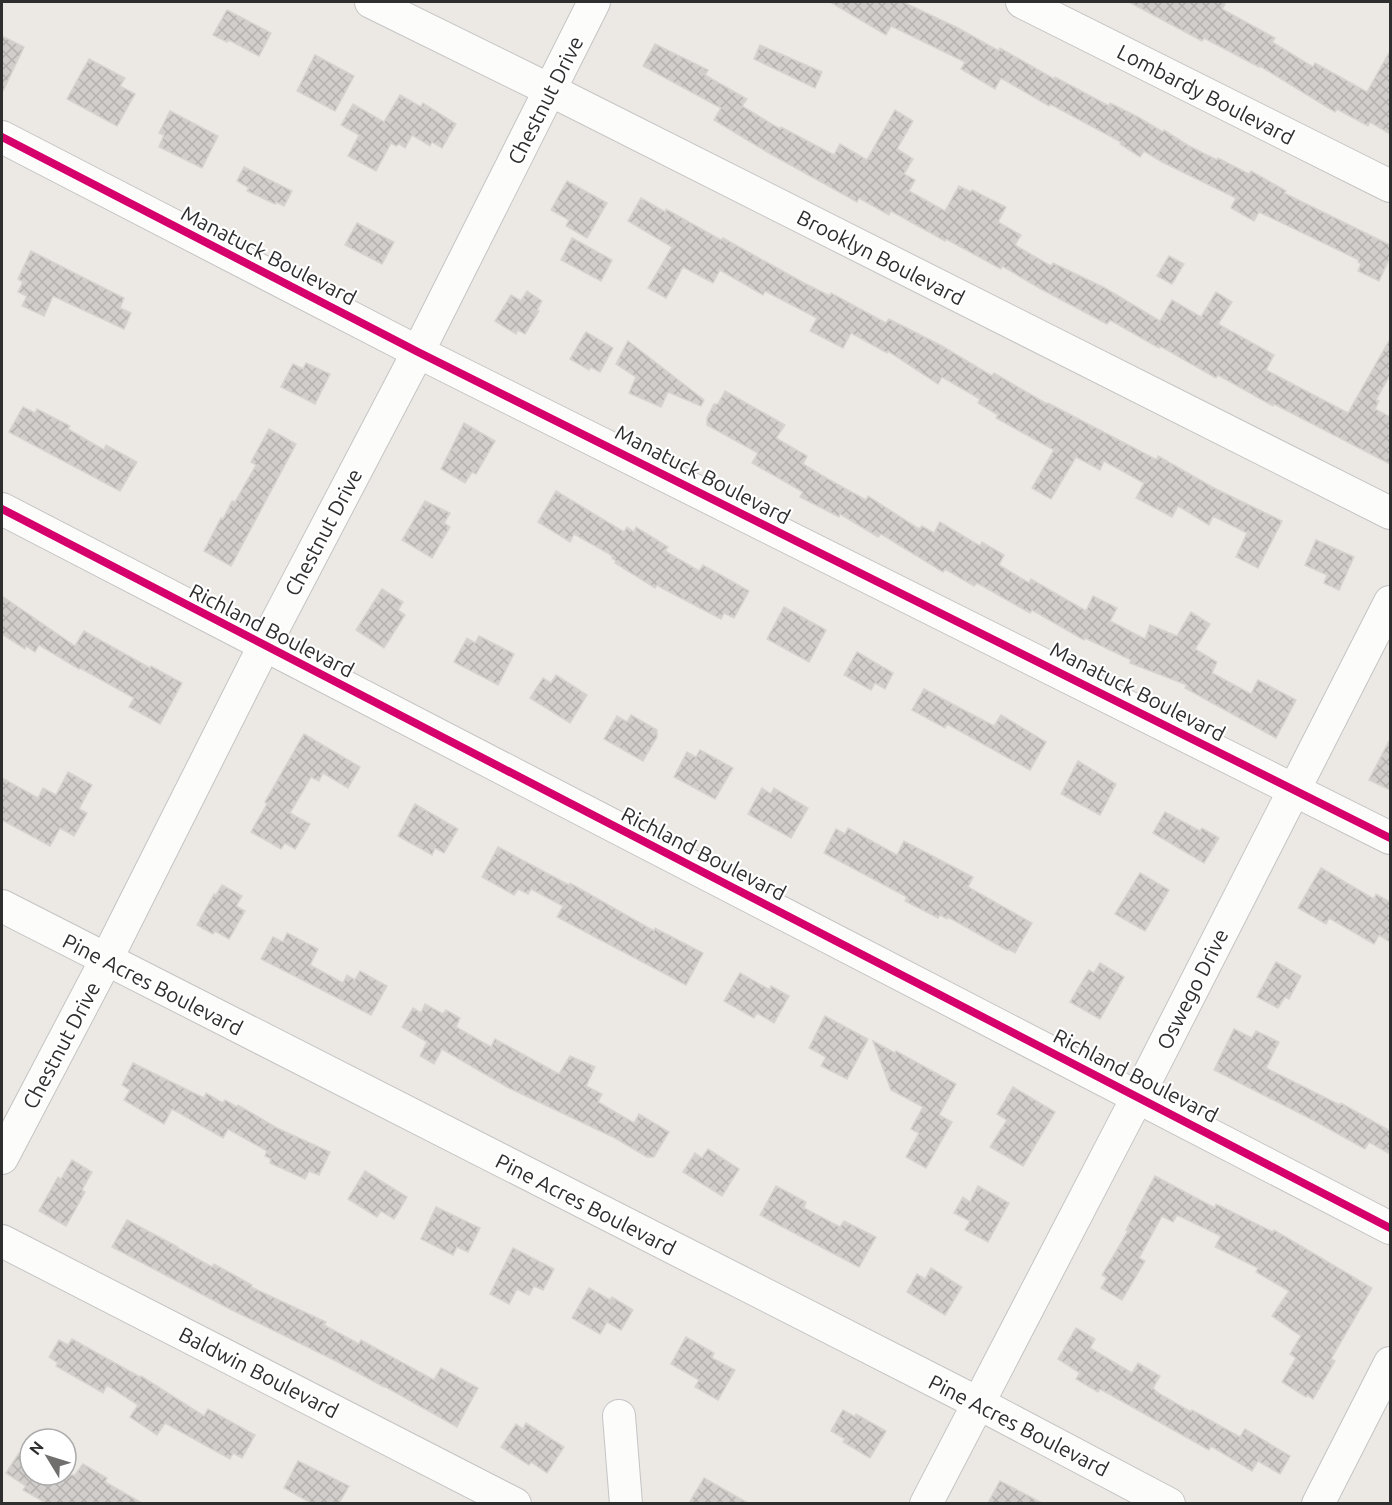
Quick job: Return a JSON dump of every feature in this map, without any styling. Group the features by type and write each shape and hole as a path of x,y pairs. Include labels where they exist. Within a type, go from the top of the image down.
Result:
{"street":[{"name":"Brooklyn Boulevard","path":"371,2 1390,513"},
{"name":"Chestnut Drive","path":"2,1158 106,960 264,646 418,352 594,2"},
{"name":"Lombardy Boulevard","path":"1022,2 1390,186"},
{"name":"Manatuck Boulevard","path":"2,137 418,352 1390,837"},
{"name":"Richland Boulevard","path":"2,509 1390,1228"},
{"name":"Oswego Drive","path":"926,1503 1138,1096 1390,602"},
{"name":"Pine Acres Boulevard","path":"2,906 978,1403 1169,1503"},
{"name":"Baldwin Boulevard","path":"2,1241 515,1503"},
{"path":"1318,1503 1390,1363"},
{"path":"619,1416 626,1503"}],"building":[{"path":"830,2 903,2 958,28 999,51 1000,48 1054,79 1055,77 1109,106 1110,103 1163,132 1164,130 1217,160 1218,158 1249,174 1251,171 1286,191 1284,193 1390,245 1390,257 1379,281 1358,271 1361,264 1359,260 1259,212 1254,221 1231,208 1236,198 1144,151 1140,157 1120,144 1121,142 1050,104 1049,106 1001,78 995,89 961,69 965,62 891,26 886,35"},
{"path":"1129,2 1226,2 1222,9 1275,38 1272,42 1313,67 1315,63 1367,92 1390,51 1390,134 1370,122 1368,126 1337,109 1335,112 1260,66 1204,38 1202,41"},
{"path":"227,10 271,33 259,56 229,40 227,42 213,35"},
{"path":"2,36 24,47 2,93"},
{"path":"655,44 708,70 705,75 747,99 742,106 780,129 781,127 834,155 840,144 867,160 895,110 913,121 897,149 913,159 904,174 915,180 909,191 945,211 959,186 1006,207 998,222 1021,235 1015,245 1051,266 1053,263 1105,288 1160,321 1172,300 1201,317 1216,292 1232,302 1218,324 1274,355 1266,370 1348,413 1390,339 1390,375 1376,400 1379,401 1375,409 1390,417 1390,464 1274,404 1273,406 1218,375 1216,378 1110,320 1107,324 1002,266 1001,269 891,211 889,215 859,198 857,202 767,152 714,120 721,108 643,66"},
{"path":"760,45 822,72 815,88 754,59"},
{"path":"315,55 354,76 335,111 297,91"},
{"path":"89,59 125,78 120,86 135,94 117,126 67,99"},
{"path":"400,95 421,107 423,103 456,124 442,148 432,142 430,146 412,135 405,148 391,143 376,171 348,156 359,135 341,125 353,104 384,122"},
{"path":"170,111 218,136 202,168 159,147 164,135 159,133"},
{"path":"244,167 292,191 284,206 247,191 249,188 237,181"},
{"path":"567,181 607,203 587,238 566,226 569,220 551,210"},
{"path":"641,198 665,212 666,209 721,240 723,238 830,296 831,293 886,323 889,319 942,346 992,376 994,373 1047,404 1157,460 1158,456 1214,488 1282,521 1258,568 1236,557 1247,533 1213,516 1209,525 1178,506 1172,517 1136,498 1144,483 1104,461 1100,470 1076,457 1051,499 1032,488 1054,450 996,418 998,415 978,403 980,399 942,377 938,384 888,351 887,353 851,333 843,348 810,331 817,318 765,291 763,295 720,270 713,283 683,267 666,298 648,288 672,247 628,221"},
{"path":"357,223 394,242 382,264 345,245"},
{"path":"572,238 612,260 601,281 561,260"},
{"path":"31,251 124,298 120,308 131,313 124,329 53,296 44,316 22,306 27,296 18,292 23,282 18,279"},
{"path":"1169,256 1184,264 1172,284 1157,276"},
{"path":"527,291 542,301 537,310 539,311 525,334 518,330 516,334 495,321 511,295 521,301"},
{"path":"586,332 613,348 600,372 591,367 589,370 570,359"},
{"path":"628,341 704,400 701,406 668,392 661,407 629,393 636,377 616,364"},
{"path":"306,363 330,374 315,404 281,387 293,364 303,369"},
{"path":"725,391 785,425 776,438 807,456 803,464 828,479 866,500 868,496 919,529 922,526 934,533 940,522 980,546 982,542 1004,555 999,565 1029,583 1031,579 1086,611 1093,596 1117,608 1110,621 1145,639 1150,625 1177,636 1191,612 1210,624 1195,649 1217,662 1212,673 1251,694 1258,680 1296,700 1276,738 1185,688 1187,685 1130,663 1131,660 1085,638 1084,640 1032,610 1030,613 977,583 974,586 945,569 943,572 881,534 878,537 840,514 839,517 800,497 803,492 752,463 758,453 707,425 707,418 714,404 718,404"},
{"path":"23,407 35,413 37,409 70,426 68,429 104,450 106,445 137,462 120,491 9,432"},
{"path":"464,423 495,441 476,474 472,472 465,483 441,469"},
{"path":"269,429 296,444 231,566 204,551 221,518 223,519 232,501 235,502 256,465 251,462"},
{"path":"556,491 624,532 627,527 634,532 636,527 668,547 665,551 699,571 703,565 749,591 734,618 724,613 721,619 657,585 655,588 615,563 613,556 574,534 570,542 538,522"},
{"path":"425,501 450,513 444,523 450,527 432,558 402,540"},
{"path":"1316,540 1354,557 1339,590 1324,583 1327,575 1305,565"},
{"path":"382,589 403,602 398,610 405,615 384,648 356,630"},
{"path":"2,596 75,646 84,631 182,683 160,724 129,707 134,698 39,645 35,652 26,646 25,649 2,634"},
{"path":"784,607 826,630 809,662 767,639"},
{"path":"479,636 514,654 498,685 454,662 467,638 475,643"},
{"path":"857,652 893,673 885,689 875,683 871,690 844,675"},
{"path":"556,675 587,695 570,723 530,698 543,678 551,683"},
{"path":"924,689 994,726 1001,715 1046,742 1030,770 947,724 945,728 912,710"},
{"path":"631,715 657,730 657,737 643,761 604,739 617,716 627,722"},
{"path":"304,734 360,767 348,788 323,773 319,781 311,777 290,813 310,824 295,849 285,843 281,849 251,832 267,804 265,802"},
{"path":"1390,739 1390,790 1369,780"},
{"path":"700,750 733,768 715,799 674,777 687,752 696,757"},
{"path":"1078,761 1116,784 1100,815 1061,794"},
{"path":"68,772 92,785 79,809 87,813 74,836 60,828 50,846 2,820 2,778 38,798 43,788 56,795"},
{"path":"762,788 771,794 774,788 808,808 791,838 748,814"},
{"path":"415,804 458,829 444,853 435,848 432,855 398,836"},
{"path":"1165,812 1200,831 1202,828 1219,838 1204,863 1153,833"},
{"path":"848,828 897,855 904,841 973,877 968,887 1032,923 1015,953 948,917 947,919 940,915 938,918 905,901 907,897 824,853 836,829 845,834"},
{"path":"498,847 569,885 570,883 654,931 655,928 703,953 686,985 557,917 563,906 531,889 528,894 518,889 514,895 482,877"},
{"path":"1321,868 1374,899 1376,894 1390,902 1390,942 1379,935 1374,944 1329,918 1326,924 1298,908"},
{"path":"1140,873 1169,890 1145,931 1115,914"},
{"path":"222,885 242,896 236,906 245,911 229,939 215,931 213,934 197,925 214,894 216,895"},
{"path":"287,933 318,949 310,965 343,983 347,975 355,980 360,971 387,986 371,1015 261,959 273,937 283,942"},
{"path":"1276,962 1301,976 1289,999 1285,997 1278,1008 1257,997"},
{"path":"1100,963 1124,977 1100,1019 1070,1002 1089,970 1094,973"},
{"path":"740,973 770,990 771,986 789,996 774,1023 757,1013 754,1018 724,1001"},
{"path":"425,1004 443,1014 446,1010 460,1018 456,1027 491,1047 495,1039 559,1074 570,1056 595,1067 586,1086 602,1094 598,1102 634,1123 639,1114 669,1132 654,1157 647,1157 615,1138 509,1088 442,1049 434,1064 420,1056 427,1042 402,1027 413,1008 421,1013"},
{"path":"825,1016 868,1039 847,1079 821,1066 826,1057 809,1048"},
{"path":"1234,1029 1252,1038 1256,1031 1279,1042 1266,1068 1340,1105 1341,1103 1390,1131 1390,1154 1369,1142 1365,1149 1214,1070"},
{"path":"873,1041 956,1084 939,1115 952,1122 926,1168 906,1157 919,1133 911,1129 923,1107 891,1090"},
{"path":"133,1063 204,1098 206,1093 223,1103 225,1100 237,1107 238,1105 277,1128 330,1152 319,1175 309,1171 305,1179 270,1163 271,1159 265,1156 267,1151 228,1129 223,1138 172,1109 164,1124 124,1100 130,1090 122,1085"},
{"path":"1013,1087 1055,1112 1023,1166 990,1147 1007,1120 997,1114"},
{"path":"708,1149 739,1169 722,1196 683,1172 695,1153 702,1158"},
{"path":"72,1160 92,1172 82,1190 85,1192 66,1226 39,1211 58,1177 61,1179"},
{"path":"365,1171 407,1197 394,1219 381,1211 377,1217 348,1199"},
{"path":"1155,1176 1215,1208 1216,1204 1273,1232 1274,1230 1372,1288 1331,1359 1335,1361 1313,1399 1282,1382 1296,1358 1290,1354 1301,1336 1272,1316 1289,1291 1256,1272 1258,1268 1215,1247 1221,1236 1177,1215 1173,1222 1162,1216 1139,1258 1145,1261 1122,1300 1101,1288 1107,1278 1102,1275 1128,1231 1126,1230"},
{"path":"776,1186 806,1202 804,1208 840,1227 844,1221 876,1237 859,1267 760,1215"},
{"path":"978,1186 1009,1203 988,1242 965,1230 970,1221 954,1213 963,1197 970,1202"},
{"path":"436,1207 480,1228 468,1252 457,1247 453,1255 421,1239"},
{"path":"127,1220 212,1267 214,1264 252,1285 251,1287 326,1322 324,1325 359,1344 361,1340 434,1380 441,1368 478,1388 457,1427 338,1362 112,1247"},
{"path":"513,1248 554,1269 543,1290 534,1286 529,1295 517,1289 509,1304 490,1294"},
{"path":"931,1268 962,1287 945,1315 907,1292 917,1274 925,1279"},
{"path":"589,1288 610,1300 612,1297 633,1310 621,1330 607,1322 600,1334 572,1318"},
{"path":"1076,1328 1095,1339 1090,1348 1132,1373 1138,1363 1160,1376 1153,1388 1158,1393 1240,1437 1245,1429 1290,1456 1280,1474 1258,1461 1252,1471 1211,1446 1209,1450 1100,1389 1098,1392 1076,1379 1080,1373 1058,1359"},
{"path":"686,1337 714,1353 712,1358 735,1370 718,1400 695,1387 699,1380 671,1364"},
{"path":"72,1339 141,1376 204,1416 208,1409 255,1435 242,1458 233,1453 230,1459 165,1423 157,1435 130,1417 138,1405 107,1385 103,1393 56,1366 58,1363 49,1357 59,1340 68,1345"},
{"path":"843,1410 855,1417 856,1414 886,1431 870,1458 843,1442 845,1439 831,1431"},
{"path":"526,1423 564,1447 547,1473 531,1462 529,1465 501,1447 516,1424 523,1429"},
{"path":"18,1455 18,1481 6,1473"},
{"path":"298,1461 349,1486 339,1503 311,1503 284,1488"},
{"path":"83,1464 107,1478 105,1482 142,1503 46,1503 23,1490 25,1487 78,1487 78,1471"},
{"path":"704,1478 748,1503 689,1503"},
{"path":"1000,1481 1042,1503 988,1503"}],"cycle path":[{"path":"2,137 418,352 1390,838"},
{"path":"2,509 1390,1228"}]}
